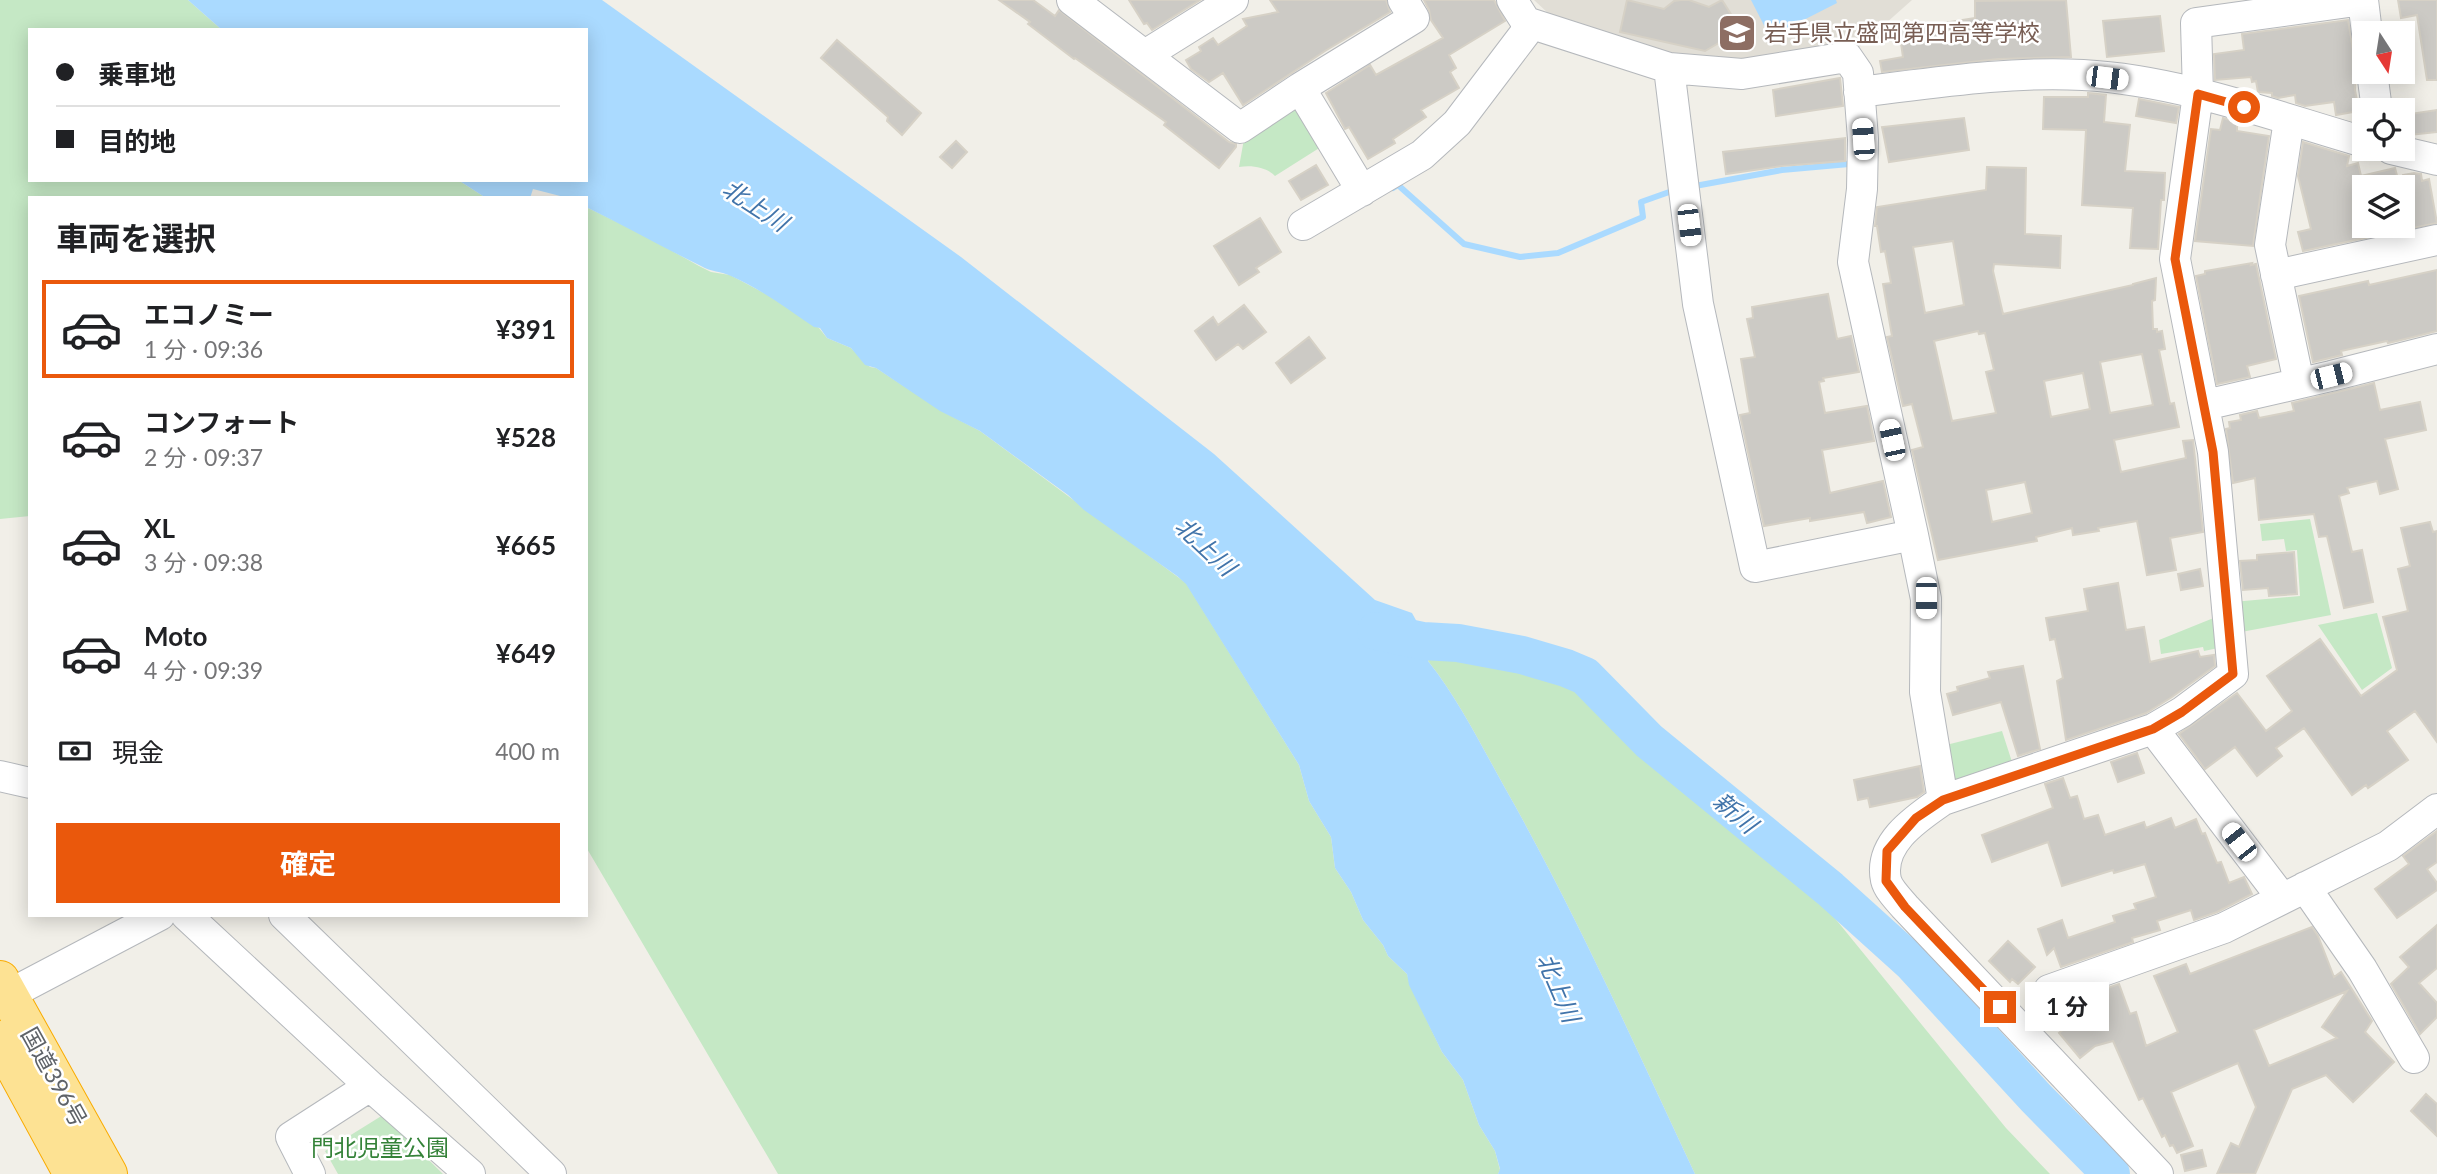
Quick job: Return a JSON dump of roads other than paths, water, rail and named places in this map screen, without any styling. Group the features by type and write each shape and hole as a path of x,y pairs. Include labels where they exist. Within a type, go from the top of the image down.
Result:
{"highway":[{"name":"国道396号","path":"4,987 108,1174"},
{"name":"国道396号","path":"0,1040 73,1174"}],"street":[{"path":"1072,0 1240,128 1414,18 1403,0"},
{"path":"1145,55 1233,0"},
{"path":"2158,1174 1905,907 1886,881 1887,851 1916,818 1943,800 2153,729 2182,712 2233,674 2213,452 2175,259 2198,94 2196,23 2363,0 2366,21"},
{"path":"1519,11 1669,68 1742,74 1847,57 1858,74 1863,139 1863,189 1853,261 1926,598 1925,692 1943,800"},
{"path":"1303,225 1422,155 1457,122 1526,32 1519,11"},
{"path":"1669,68 1698,304 1755,567 1913,535"},
{"path":"1859,92 1994,76 2084,75 2153,83 2352,138"},
{"path":"1300,89 1362,191"},
{"path":"2289,120 2270,245 2299,383"},
{"path":"2415,155 2437,160"},
{"path":"2276,275 2437,240"},
{"path":"2205,405 2437,349"},
{"path":"2153,729 2293,893 2362,969 2414,1058"},
{"path":"0,776 28,783"},
{"path":"2049,990 2224,928 2388,846 2437,810"},
{"path":"4,987 156,917"},
{"path":"188,917 370,1086 470,1174"},
{"path":"286,917 551,1174"},
{"path":"310,1174 290,1137 370,1086"}],"water":[{"name":"北上川","path":"188,0 602,0 961,257 1214,454 1375,600 1412,613 1433,651 1428,661 1469,723 1556,883 1695,1174 1498,1174 1500,1169 1495,1151 1479,1125 1463,1080 1442,1052 1409,985 1407,974 1388,956 1383,945 1363,920 1351,892 1335,868 1331,837 1309,801 1299,765 1186,584 1177,576 980,431 940,411 876,368 865,365 851,348 827,338 820,328 814,327 753,287 727,274 705,268 588,208 588,196 560,196 533,189 531,196 483,196 461,182 588,182 588,28 220,28"},
{"path":"1751,0 1836,0 1837,3 1770,37"}],"waterway":[{"path":"1695,186 1782,170 1849,164"},
{"path":"1393,188 1398,185 1464,244 1520,257 1558,253 1643,217 1641,202 1672,191"},
{"name":"新川","path":"1376,631 1423,641 1458,643 1522,655 1585,676 1649,741 1830,889 1912,963 2036,1098 2111,1174"}],"place":[{"name":"岩手県立盛岡第四高等学校","path":"1737,33"}],"park label":[{"name":"門北児童公園","path":"380,1148"}]}
